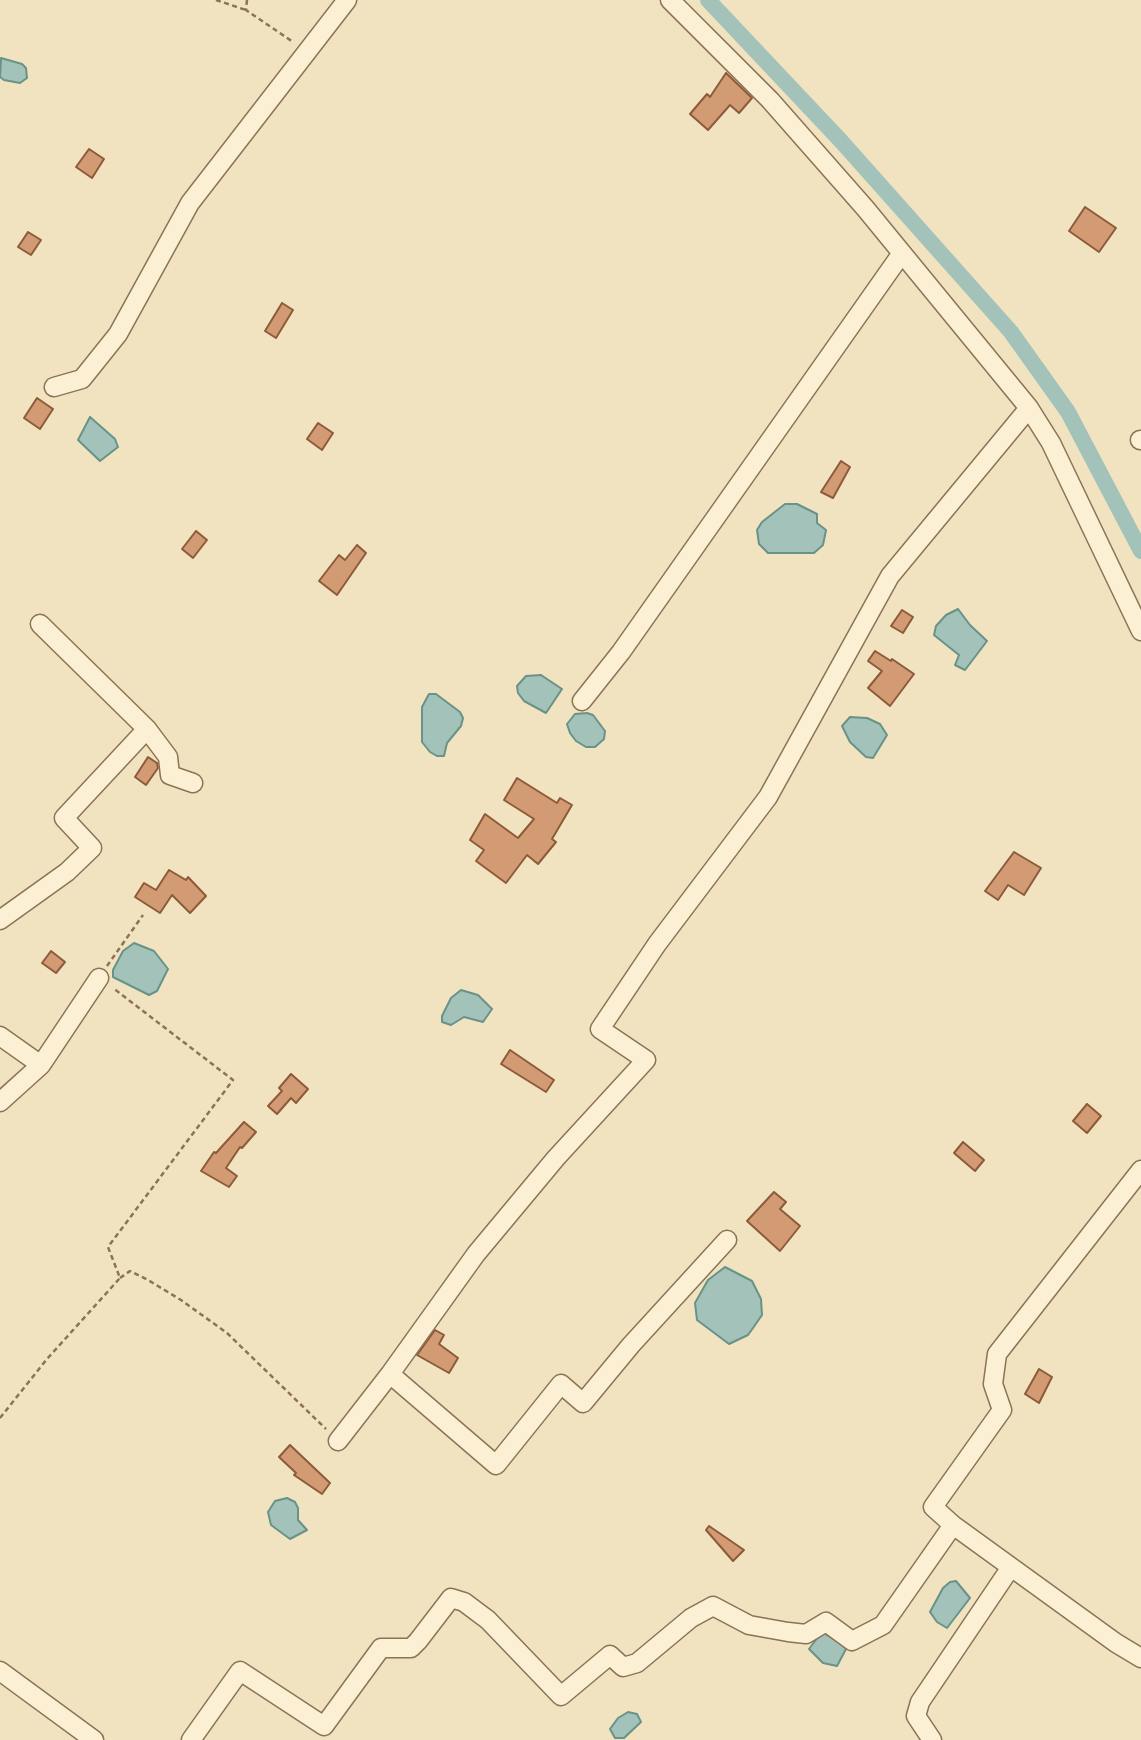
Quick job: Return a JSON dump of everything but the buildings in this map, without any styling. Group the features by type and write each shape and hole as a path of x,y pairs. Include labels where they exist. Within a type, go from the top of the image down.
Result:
{"street":[{"path":"54,387 82,379 118,334 190,203 347,0"},
{"path":"670,0 770,100 902,253 1029,408 1051,443 1141,631"},
{"path":"582,701 621,652 902,253"},
{"path":"338,1441 390,1374 475,1254 556,1158 646,1060 600,1029 657,944 768,797 890,576 1029,408"},
{"path":"40,624 147,729 168,757 170,775 193,783"},
{"path":"0,920 67,872 92,848 64,818 147,729"},
{"path":"0,1102 41,1065 99,978"},
{"path":"0,1036 41,1065"},
{"path":"1141,1170 997,1354 993,1384 1002,1410 933,1507 953,1525 1116,1643 1141,1658"},
{"path":"390,1374 496,1465 561,1384 583,1403 727,1240"},
{"path":"191,1740 240,1671 324,1726 381,1648 411,1648 451,1598 464,1602 488,1620 561,1696 610,1655 623,1667 637,1663 691,1618 713,1606 749,1625 788,1632 806,1634 826,1622 852,1641 883,1625 953,1525"},
{"path":"932,1740 916,1716 920,1702 1011,1567"},
{"path":"0,1671 93,1740"}],"path":[{"path":"216,0 246,10 307,54"},
{"path":"246,10 247,0"},
{"path":"120,1278 108,1247 233,1080 99,978 143,915"},
{"path":"0,1418 47,1359 120,1278 130,1272 181,1300 227,1333 338,1441"}],"water":[{"path":"1,58 22,64 26,68 27,78 20,83 0,77"},
{"path":"90,417 115,439 118,447 100,461 78,440"},
{"path":"785,504 797,504 817,514 817,523 826,530 823,545 814,553 768,553 759,544 757,530 762,522"},
{"path":"958,609 987,641 965,670 955,665 959,655 934,635 936,626 946,615"},
{"path":"541,675 562,689 546,713 524,701 517,686 526,676"},
{"path":"429,694 436,694 460,712 463,718 461,726 447,743 444,756 430,752 422,742 422,707"},
{"path":"575,714 593,715 605,731 604,739 595,747 586,747 576,741 567,724"},
{"path":"850,717 867,718 880,724 887,735 873,758 866,757 850,742 842,726"},
{"path":"134,943 154,951 168,969 157,991 149,995 113,977 113,970 123,951"},
{"path":"461,990 478,995 492,1009 483,1022 464,1017 451,1025 442,1022 442,1016 451,998"},
{"path":"725,1267 752,1281 761,1299 762,1315 748,1335 729,1344 697,1320 695,1303 708,1280"},
{"path":"287,1498 295,1502 298,1520 307,1530 290,1539 271,1525 268,1512 275,1501"},
{"path":"956,1581 970,1598 947,1628 937,1622 930,1612 943,1588"},
{"path":"824,1633 846,1649 837,1666 823,1663 809,1649"},
{"path":"628,1712 637,1714 641,1722 624,1738 615,1738 610,1729 618,1718"}],"waterway":[{"path":"708,0 841,141 1011,332 1068,412 1141,551"}]}
